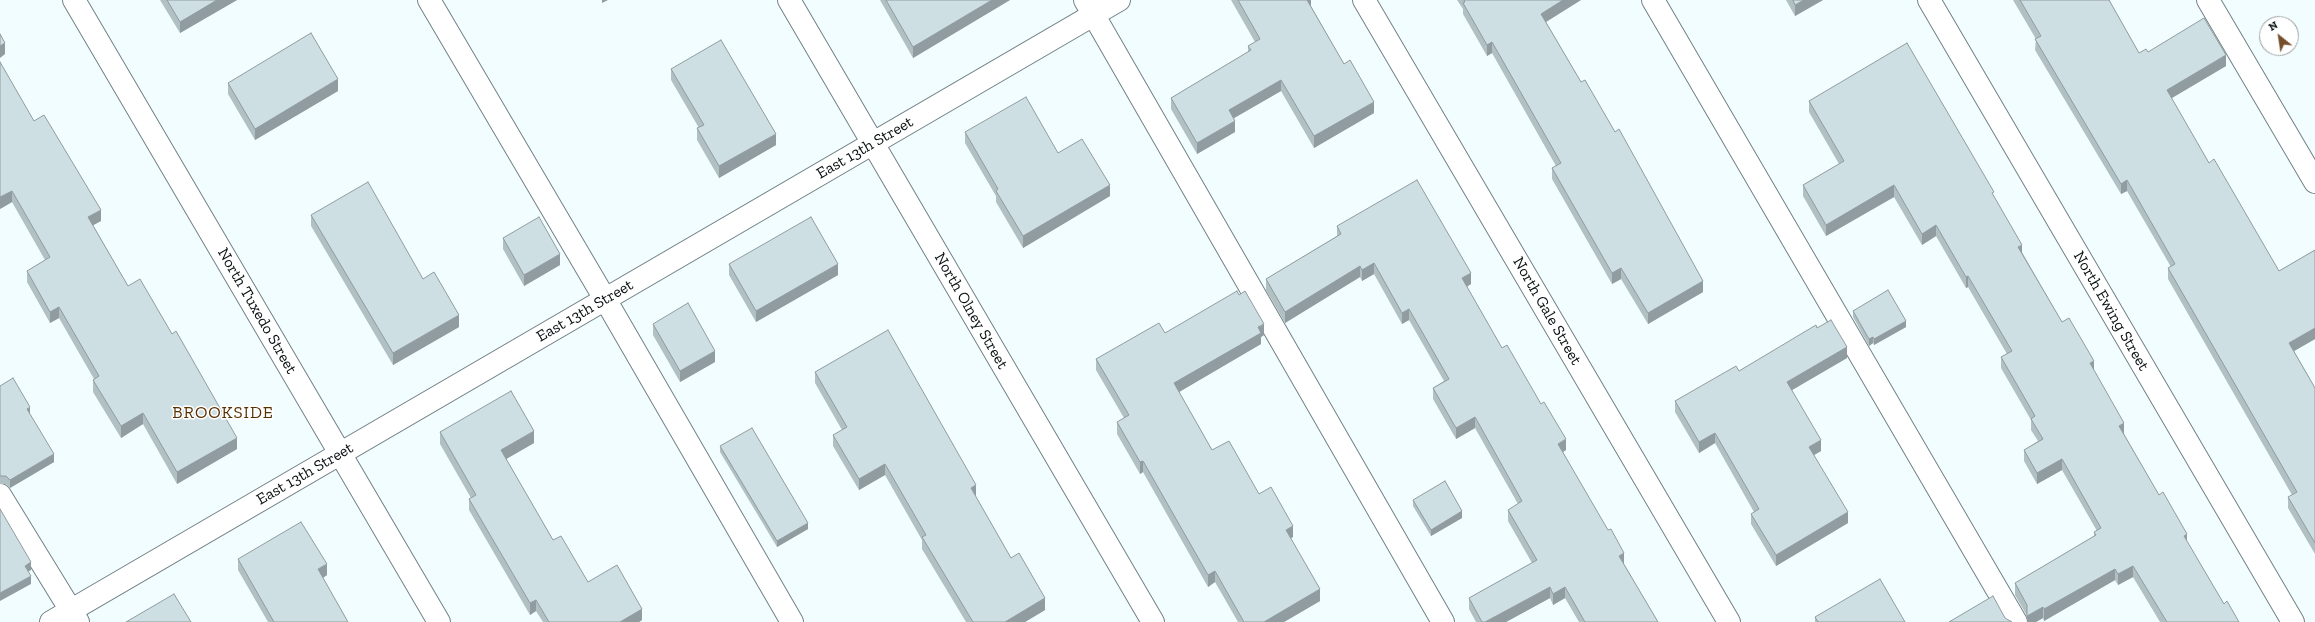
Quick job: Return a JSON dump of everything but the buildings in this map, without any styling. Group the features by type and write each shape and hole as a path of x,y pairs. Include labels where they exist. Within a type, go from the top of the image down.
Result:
{"street":[{"name":"North Tuxedo Street","path":"74,0 439,622"},
{"path":"429,0 605,299 792,622"},
{"name":"North Olney Street","path":"790,0 1153,622"},
{"name":"East 13th Street","path":"51,622 74,617 340,453 873,144 1089,8 1119,0"},
{"name":"North Gale Street","path":"1364,0 1729,622"},
{"path":"1653,0 2016,622"},
{"name":"North Ewing Street","path":"1929,0 2293,622"},
{"path":"2208,0 2315,182"},
{"path":"1089,8 1443,622"},
{"path":"0,495 74,617"}],"district":[{"name":"BROOKSIDE","path":"223,413"}]}
